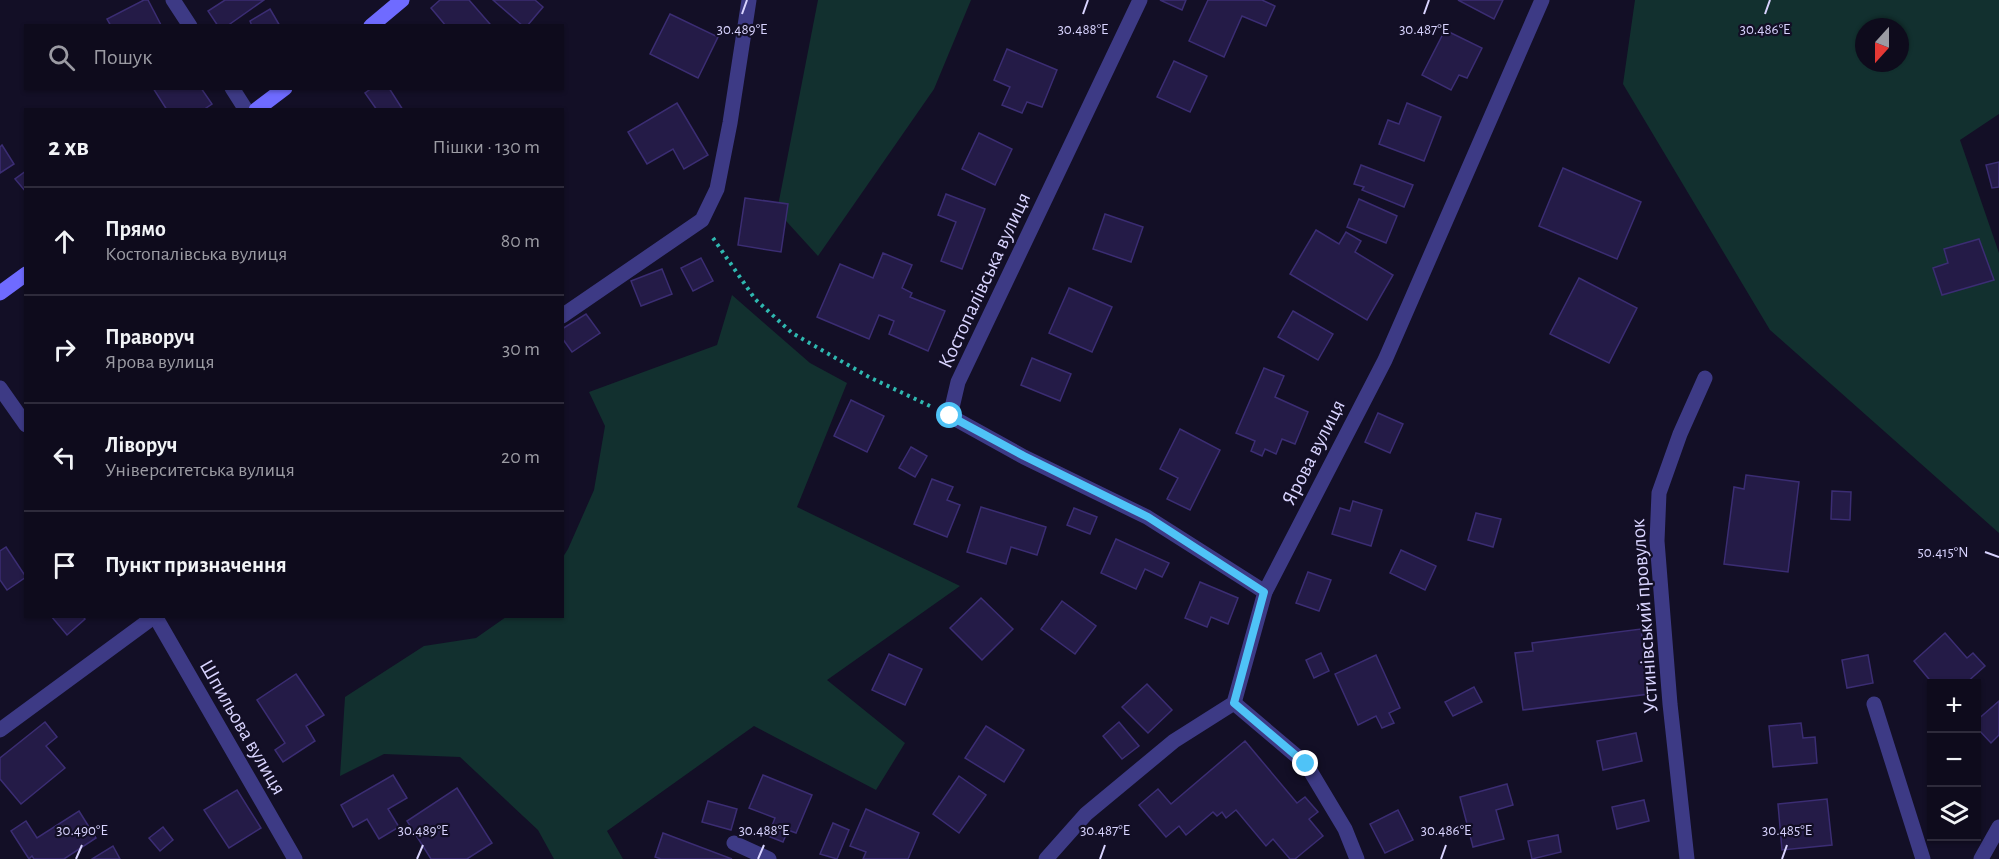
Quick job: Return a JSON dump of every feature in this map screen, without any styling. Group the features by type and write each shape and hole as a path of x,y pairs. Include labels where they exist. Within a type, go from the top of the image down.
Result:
{"street":[{"path":"173,0 189,24"},
{"path":"374,24 402,0"},
{"path":"564,315 702,220 717,189 730,123 748,0"},
{"name":"Костопалівська вулиця","path":"950,416 958,382 1140,0"},
{"name":"Ярова вулиця","path":"1234,703 1264,592 1385,360 1542,0"},
{"path":"233,90 245,108"},
{"path":"259,108 282,90"},
{"path":"0,293 24,275"},
{"name":"Устинівський провулок","path":"1687,859 1657,541 1659,493 1680,434 1705,378"},
{"path":"0,388 24,422"},
{"path":"950,416 1024,456 1148,517 1264,592"},
{"path":"0,730 152,618"},
{"name":"Шпильова вулиця","path":"156,618 295,859"},
{"path":"1046,859 1086,814 1174,741 1234,703 1306,764 1345,829 1357,859"},
{"path":"1874,704 1923,859"},
{"path":"1981,859 1999,827"},
{"path":"734,843 769,859"}],"path":[{"path":"721,251 755,298 792,333 869,377 950,416"}],"green space":[{"path":"818,0 971,0 934,89 818,256 777,211"},
{"path":"1635,0 1999,0 1999,114 1960,140 1999,253 1999,533 1770,330 1623,84"},
{"path":"732,295 810,363 847,383 797,507 960,586 827,680 905,743 876,790 754,726 607,831 623,859 554,859 538,830 460,757 384,754 340,776 345,697 424,646 476,638 505,618 564,618 564,555 594,490 605,426 589,392 717,345"}],"building":[{"path":"148,0 160,24 110,24 107,19"},
{"path":"225,0 264,0 230,24 217,24 208,11"},
{"path":"440,0 469,0 490,24 444,24 431,8"},
{"path":"493,0 535,0 543,7 529,24 521,24"},
{"path":"1160,0 1186,0 1182,10"},
{"path":"1208,0 1262,0 1275,6 1266,26 1242,16 1224,57 1189,41"},
{"path":"1458,0 1503,0 1494,19"},
{"path":"270,9 279,24 251,24 250,21"},
{"path":"670,14 718,37 698,78 650,54"},
{"path":"1445,30 1482,48 1467,78 1459,75 1451,90 1422,75"},
{"path":"1007,49 1057,70 1042,107 1027,102 1022,113 1002,105 1010,87 994,80"},
{"path":"1174,61 1207,76 1190,112 1157,97"},
{"path":"154,90 202,90 212,104 206,108 166,108"},
{"path":"369,90 390,90 402,108 376,108 365,93"},
{"path":"677,103 708,155 684,169 673,149 647,164 628,132"},
{"path":"1407,103 1441,117 1424,161 1379,144 1388,120 1399,124"},
{"path":"979,133 1012,149 995,185 962,169"},
{"path":"2,145 14,164 0,173 0,147"},
{"path":"1999,162 1999,187 1992,188 1986,165"},
{"path":"1361,165 1413,185 1404,207 1362,190 1364,187 1354,184"},
{"path":"1563,168 1641,202 1617,259 1539,226"},
{"path":"24,172 24,190 15,179"},
{"path":"946,194 985,209 962,269 941,261 956,222 938,215"},
{"path":"745,198 788,204 781,252 738,245"},
{"path":"1359,199 1397,216 1386,243 1347,227"},
{"path":"1105,214 1143,227 1131,262 1093,249"},
{"path":"1316,230 1339,244 1346,232 1361,241 1355,252 1393,275 1367,320 1290,274"},
{"path":"1979,239 1994,280 1942,295 1933,268 1948,263 1944,249"},
{"path":"883,253 912,265 902,288 912,293 910,297 945,311 928,351 889,334 894,321 879,315 869,339 817,317 840,264 873,278"},
{"path":"701,258 713,281 693,291 681,268"},
{"path":"662,269 672,294 641,306 631,281"},
{"path":"1579,278 1637,308 1609,363 1550,334"},
{"path":"1069,288 1112,307 1092,352 1049,333"},
{"path":"1293,311 1333,334 1318,360 1278,337"},
{"path":"586,314 600,333 572,352 564,341 564,328"},
{"path":"1032,358 1071,374 1060,401 1021,385"},
{"path":"1264,368 1284,376 1275,397 1308,412 1295,444 1282,439 1276,454 1265,449 1262,456 1251,451 1255,441 1236,433"},
{"path":"851,400 884,416 867,452 834,436"},
{"path":"1378,413 1403,424 1390,453 1365,442"},
{"path":"1180,429 1220,450 1190,510 1167,499 1178,478 1160,469"},
{"path":"911,447 927,456 915,477 899,468"},
{"path":"1746,475 1799,482 1788,572 1724,564 1734,487 1744,489"},
{"path":"932,479 953,487 947,500 960,505 947,537 914,524"},
{"path":"1832,491 1851,492 1850,520 1831,519"},
{"path":"1353,501 1382,510 1371,546 1332,534 1340,508 1350,511"},
{"path":"981,507 1046,527 1037,555 1011,547 1006,564 967,552"},
{"path":"1074,508 1097,517 1090,534 1067,525"},
{"path":"1476,513 1501,519 1493,547 1468,540"},
{"path":"1116,539 1169,563 1162,577 1145,569 1136,589 1101,573"},
{"path":"6,547 24,574 24,578 7,590 0,580 0,551"},
{"path":"1401,550 1436,566 1425,590 1390,573"},
{"path":"1308,572 1331,580 1319,611 1296,603"},
{"path":"1200,582 1238,598 1228,624 1211,617 1207,627 1185,618"},
{"path":"981,598 1013,629 982,660 950,628"},
{"path":"1062,601 1096,626 1075,654 1041,629"},
{"path":"53,618 84,618 85,619 67,635"},
{"path":"1641,629 1649,694 1523,710 1515,653 1533,651 1532,643"},
{"path":"1945,633 1967,658 1973,653 1985,666 1971,679 1929,679 1914,661"},
{"path":"1321,653 1329,671 1314,678 1306,660"},
{"path":"889,654 922,669 905,705 872,690"},
{"path":"1376,655 1400,708 1389,713 1394,723 1382,728 1376,716 1358,725 1335,674"},
{"path":"1868,655 1873,683 1847,688 1842,660"},
{"path":"296,674 324,715 306,726 315,741 283,762 275,750 285,743 257,700"},
{"path":"1147,684 1172,710 1148,733 1122,707"},
{"path":"1474,687 1482,702 1453,716 1445,702"},
{"path":"1999,701 1999,735 1991,743 1981,732 1981,717"},
{"path":"45,722 57,737 46,746 65,768 21,804 0,779 0,758"},
{"path":"1119,722 1139,746 1122,759 1103,736"},
{"path":"1801,723 1803,738 1815,737 1817,763 1773,767 1769,726"},
{"path":"986,726 1024,750 1004,782 965,758"},
{"path":"1636,733 1642,761 1603,770 1597,741"},
{"path":"1245,741 1297,803 1305,797 1318,812 1309,819 1323,836 1295,859 1290,859 1273,839 1266,846 1236,810 1226,818 1222,812 1217,816 1213,812 1186,835 1179,826 1166,837 1139,805 1158,789 1171,804"},
{"path":"393,775 407,798 388,809 399,827 379,839 367,819 353,827 341,805"},
{"path":"763,775 812,795 796,833 788,830 783,842 768,836 775,818 749,808"},
{"path":"959,776 986,795 959,833 933,814"},
{"path":"1507,784 1513,805 1496,810 1504,839 1473,847 1460,797"},
{"path":"457,788 492,843 467,859 431,859 407,821"},
{"path":"237,790 261,828 229,848 204,810"},
{"path":"1827,799 1832,845 1782,850 1778,804"},
{"path":"1644,800 1649,821 1617,829 1612,807"},
{"path":"708,801 737,809 731,830 702,822"},
{"path":"866,809 919,833 908,859 863,859 866,852 850,846"},
{"path":"1398,810 1413,840 1385,853 1370,824"},
{"path":"79,811 96,838 64,859 34,859 32,856 29,859 11,831 26,821 37,838"},
{"path":"833,823 849,830 837,859 820,854"},
{"path":"163,827 173,840 160,851 149,838"},
{"path":"663,833 732,859 661,859 655,857"},
{"path":"1558,835 1561,852 1532,859 1528,841"},
{"path":"113,846 120,859 92,859"}],"route":[{"path":"950,416 1024,456 1148,517 1264,592 1234,703 1306,764"}]}
